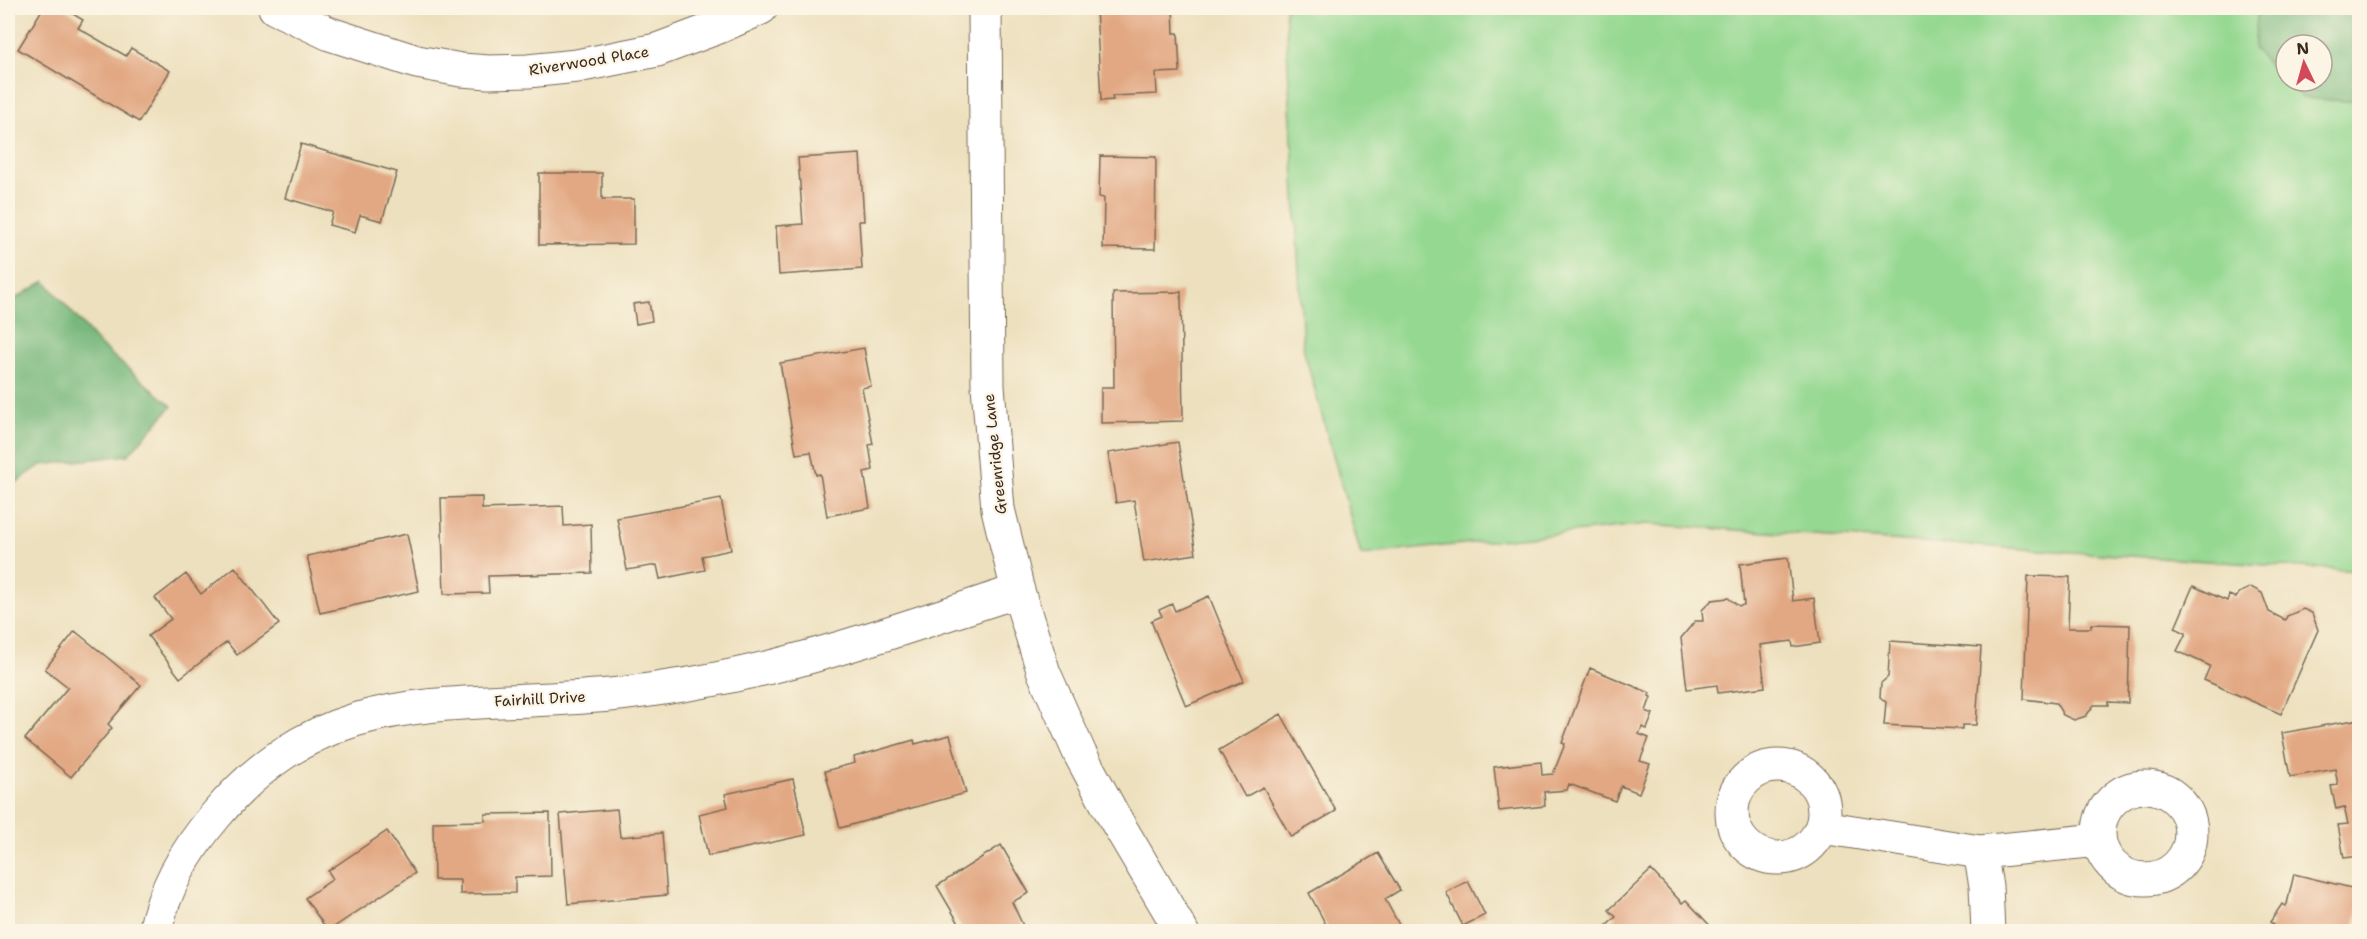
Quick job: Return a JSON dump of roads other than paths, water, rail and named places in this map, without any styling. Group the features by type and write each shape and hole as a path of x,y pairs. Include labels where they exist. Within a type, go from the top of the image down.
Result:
{"street":[{"name":"Riverwood Place","path":"275,8 330,34 417,62 461,70 489,72 577,66 657,50 761,8"},
{"name":"Greenridge Lane","path":"984,8 988,386 998,509 1018,591 1044,673 1080,754 1114,817 1182,932"},
{"name":"Fairhill Drive","path":"155,932 164,899 179,866 195,840 235,792 285,751 313,735 344,722 376,713 429,705 598,696 696,682 835,649 1018,591"},
{"path":"1822,827 1980,852 2099,840"},
{"path":"1980,852 1986,886 1988,932"}]}
